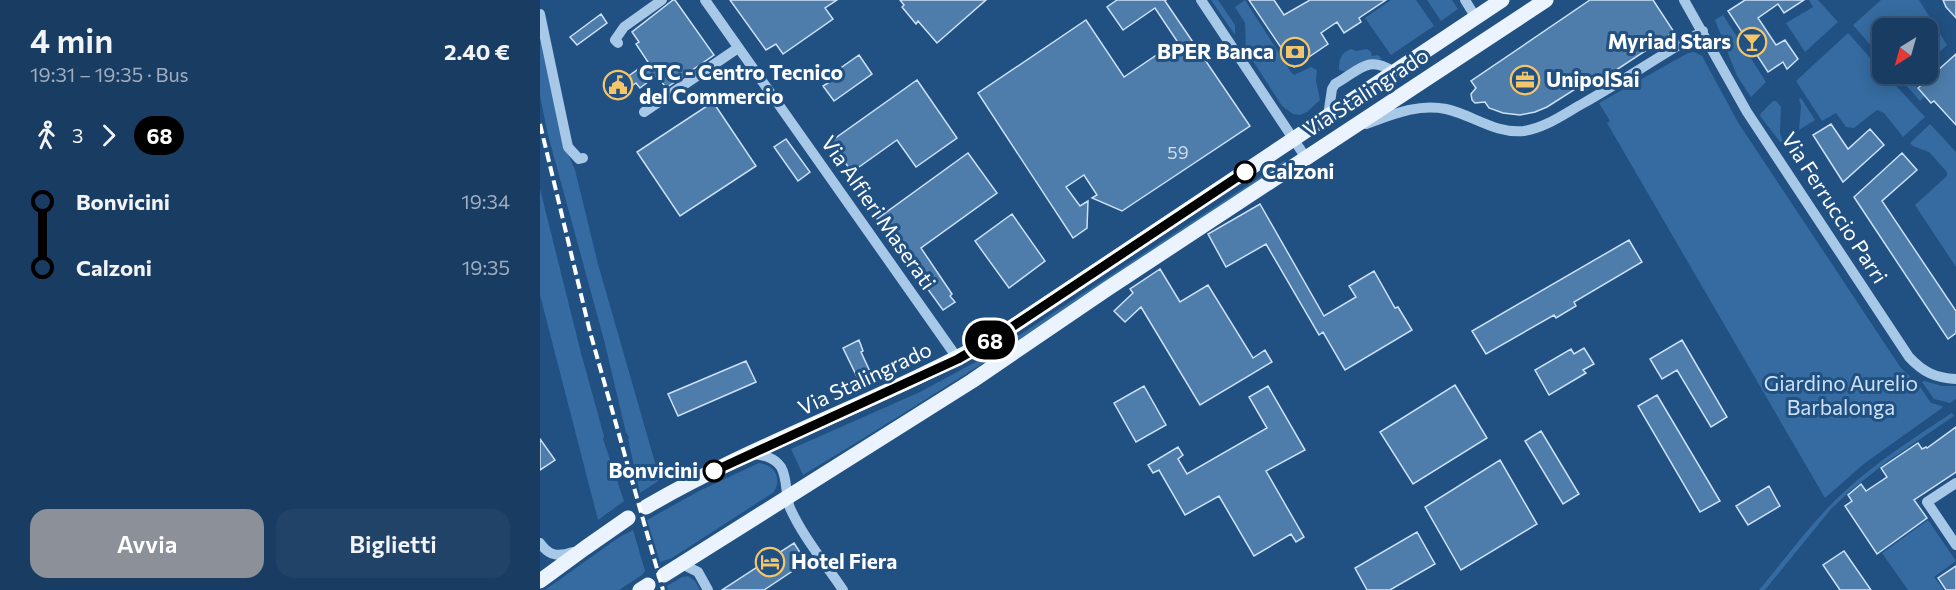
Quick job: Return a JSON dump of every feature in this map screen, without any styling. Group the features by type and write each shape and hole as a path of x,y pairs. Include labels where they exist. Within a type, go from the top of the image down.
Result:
{"main road":[{"name":"Via Stalingrado","path":"646,507 686,485 958,359 1045,306 1502,0"},
{"name":"Via Stalingrado","path":"664,575 972,381 1546,0"},
{"path":"540,581 628,518"}],"street":[{"path":"618,44 615,40 624,27 662,0"},
{"name":"Via Alfieri Maserati","path":"705,0 958,359"},
{"path":"1201,0 1306,158"},
{"path":"1465,0 1476,18"},
{"name":"Via Ferruccio Parri","path":"1684,0 1747,112 1909,357 1921,370 1940,378 1956,379"},
{"path":"540,14 568,147 579,159 583,158"},
{"path":"1346,132 1414,108 1447,109 1487,126 1505,130 1534,129 1595,96 1703,31"},
{"path":"644,112 738,48"},
{"path":"1329,116 1332,89 1335,84 1367,64 1379,63 1394,72"},
{"path":"752,454 766,456 780,465 784,475 787,498 801,529 843,590"},
{"path":"1956,483 1928,502 1956,545"},
{"path":"540,543 547,551 557,556 585,548"},
{"path":"682,564 698,572 708,590"}],"green space":[{"path":"1211,0 1218,0 1235,25 1235,35"},
{"path":"1245,0 1294,75 1311,67 1317,70 1316,81 1320,100 1307,112 1300,115 1293,114 1282,106 1246,50 1245,23 1235,7"},
{"path":"1391,0 1416,0 1434,26 1391,55 1365,18"},
{"path":"1427,0 1452,0 1458,9 1441,21"},
{"path":"1809,0 1818,0 1838,22 1805,52 1786,23 1813,7"},
{"path":"1881,0 1919,0 1930,18 1872,18 1872,47 1853,25"},
{"path":"1723,15 1766,82 1751,97 1737,76 1715,20"},
{"path":"1938,31 1947,45 1938,54"},
{"path":"1848,33 1872,60 1872,84 1894,84 1925,117 1903,137 1884,113 1877,110 1854,128 1846,127 1836,113 1822,121 1796,81"},
{"path":"540,39 564,144 575,170 598,264 660,480 640,493 629,437 626,433 604,340 548,135 540,96"},
{"path":"1351,49 1356,51 1367,49 1372,56 1378,55 1382,59 1373,60 1346,72 1339,70 1341,57"},
{"name":"Giardino Aurelio Barbalonga","path":"1694,52 1702,56 1739,124 1901,368 1918,384 1931,403 1942,406 1865,463 1825,498 1607,123 1610,121 1599,103 1688,53"},
{"path":"1905,84 1914,84 1925,96 1920,101"},
{"path":"1801,98 1815,120 1799,130 1801,106 1799,99"},
{"path":"1773,101 1781,107 1780,133 1783,142 1781,143 1760,116"},
{"path":"1930,124 1956,152 1956,267 1915,205 1947,176 1947,172 1929,152 1910,143"},
{"path":"1284,161 1286,163 1046,322 926,400 803,475 791,449 920,392 994,352"},
{"path":"540,189 603,439 624,501 598,520 540,295"},
{"path":"1922,382 1942,386 1956,386 1956,399 1950,403 1934,399"},
{"path":"1952,413 1954,416 1885,463 1850,491 1831,509 1765,590 1759,590 1832,503 1882,460"},
{"path":"759,463 769,466 776,473 777,482 774,492 672,558 660,562 647,520 699,491"},
{"path":"1928,520 1956,561 1934,577 1944,590 1908,590 1882,553"},
{"path":"633,530 645,571 642,575 619,590 545,590 618,538"},
{"path":"688,576 695,581 700,590 668,590 667,586"}],"building":[{"path":"673,0 714,55 666,88 657,75 640,88 636,83 615,98 609,90 648,62 636,44 639,42 632,32"},
{"path":"730,0 837,0 825,8 833,19 783,54 776,44 766,50"},
{"path":"900,0 986,0 937,43 918,21 916,24 902,7 904,5"},
{"path":"1117,0 1166,0 1250,126 1122,211 1092,198 1097,195 1084,175 1066,187 1080,206 1088,201 1087,228 1073,238 978,93 1086,20 1124,77 1177,41 1155,8 1123,30 1107,7"},
{"path":"1249,0 1274,0 1284,15 1310,0 1386,0 1359,18 1361,22 1344,33 1337,22 1321,33 1328,44 1294,67"},
{"path":"1590,0 1653,0 1674,32 1586,90 1583,84 1535,112 1520,115 1503,113 1489,108 1485,102 1475,103 1472,100 1471,94 1476,88 1471,81"},
{"path":"1745,0 1804,0 1784,13 1778,4 1758,18 1776,45 1785,40 1798,59 1787,69 1783,62 1768,72 1728,11"},
{"path":"1943,0 1956,0 1956,18 1946,7"},
{"path":"601,14 607,23 577,45 570,37"},
{"path":"1956,54 1956,125 1934,101 1931,103 1918,88 1922,84 1938,84 1938,70"},
{"path":"859,55 872,74 834,101 823,86 828,83 825,79"},
{"path":"917,80 957,138 916,167 897,140 852,172 830,142"},
{"path":"713,102 756,166 680,216 637,152"},
{"path":"1831,124 1848,149 1870,129 1884,145 1843,182 1813,135"},
{"path":"786,139 810,172 798,181 774,147"},
{"path":"968,153 997,193 921,248 955,302 943,310 877,219"},
{"path":"1902,153 1917,170 1882,201 1956,311 1956,333 1948,339 1854,197"},
{"path":"1260,204 1324,316 1356,297 1349,286 1374,271 1395,308 1398,307 1412,330 1345,370 1323,332 1319,335 1266,244 1226,267 1208,234"},
{"path":"1012,214 1045,261 1009,288 975,241"},
{"path":"1629,240 1642,262 1574,302 1576,306 1556,318 1554,315 1486,354 1472,331"},
{"path":"1160,269 1180,302 1208,285 1253,358 1265,350 1272,362 1200,405 1141,307 1125,322 1114,311 1133,293 1130,289"},
{"path":"859,340 863,351 861,352 874,380 861,385 843,348"},
{"path":"1682,340 1727,417 1711,427 1677,370 1662,379 1650,359"},
{"path":"1584,348 1594,364 1583,370 1586,373 1549,395 1535,370 1571,349 1574,354"},
{"path":"746,361 756,382 678,416 668,394"},
{"path":"1455,385 1487,438 1413,484 1380,432"},
{"path":"1144,386 1166,425 1136,442 1114,403"},
{"path":"1268,386 1305,450 1266,471 1304,537 1296,542 1291,534 1254,556 1219,496 1185,515 1159,470 1153,473 1148,465 1178,447 1183,455 1178,459 1187,474 1267,428 1249,397"},
{"path":"1657,395 1720,501 1700,512 1638,406"},
{"path":"1956,427 1956,472 1914,500 1927,518 1877,554 1845,506 1852,501 1848,495 1861,484 1866,491 1887,477 1881,468 1918,443 1922,449 1927,448"},
{"path":"1541,431 1579,494 1563,504 1525,441"},
{"path":"540,439 555,460 540,470"},
{"path":"1500,460 1537,524 1461,570 1425,507"},
{"path":"1769,486 1780,506 1748,525 1736,506"},
{"path":"1417,532 1435,564 1390,590 1367,590 1355,568"},
{"path":"794,543 806,562 764,590 722,590"},
{"path":"1844,551 1871,590 1840,590 1823,565"},
{"path":"1956,566 1956,590 1946,590 1938,578"}],"railway":[{"path":"540,124 590,332 663,590"}],"bus line":[{"name":"68","path":"714,471 958,359 1006,331 1245,172"}],"place":[{"name":"Myriad Stars","path":"1752,42"},
{"name":"BPER Banca","path":"1295,52"},
{"name":"UnipolSai","path":"1525,80"},
{"name":"CTC - Centro Tecnico del Commercio","path":"618,85"},
{"name":"Calzoni","path":"1245,172"},
{"name":"Bonvicini","path":"714,471"},
{"name":"Hotel Fiera","path":"770,562"}]}
